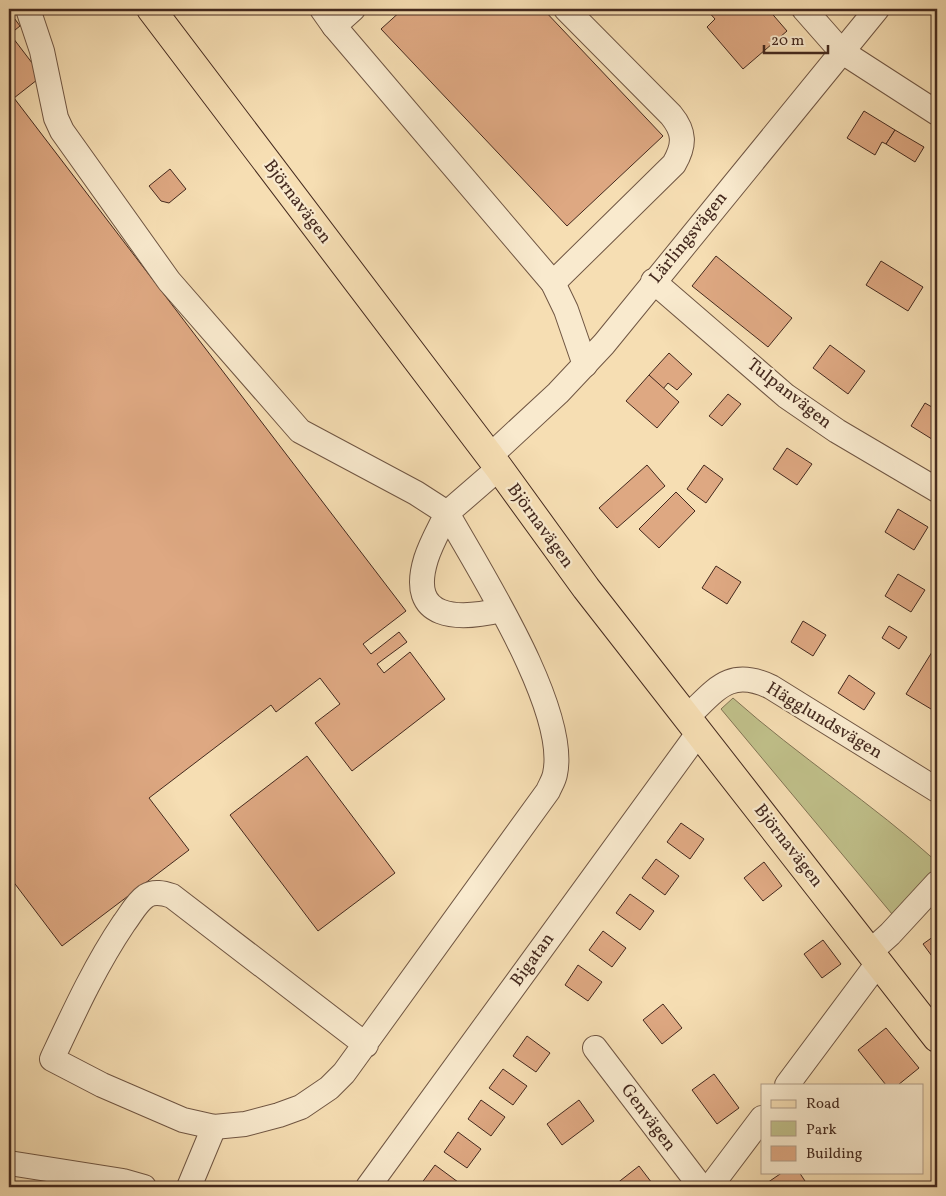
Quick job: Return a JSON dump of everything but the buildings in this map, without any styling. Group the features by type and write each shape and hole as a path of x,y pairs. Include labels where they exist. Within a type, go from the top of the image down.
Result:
{"main road":[{"name":"Björnavägen","path":"151,9 494,462 586,588 937,1038"}],"street":[{"path":"28,9 42,51 56,118 62,131 169,281 300,431 416,493 447,513 501,610 534,675 545,706 556,753 555,774 548,792 366,1045 329,1088 301,1106 252,1122 214,1127 183,1120 102,1085 52,1059 88,981 138,903 156,892 172,896 366,1045"},
{"path":"353,9 328,17 553,283 566,310 584,365"},
{"path":"553,283 674,164 683,141 680,126 671,115 566,9"},
{"path":"804,9 841,52 937,113"},
{"name":"Lärlingsvägen","path":"447,513 604,344 653,281 877,9"},
{"name":"Tulpanvägen","path":"653,281 786,396 837,431 937,490"},
{"path":"447,513 426,558 423,589 428,601 435,609 459,617 501,610"},
{"name":"Hägglundsvägen","path":"692,724 719,687 732,680 754,679 771,687 937,790"},
{"name":"Bigatan","path":"368,1187 692,724"},
{"path":"788,1084 890,934 937,882"},
{"name":"Genvägen","path":"595,1048 701,1187"},
{"path":"710,1187 761,1119"},
{"path":"189,1187 214,1127"},
{"path":"9,1163 122,1181 144,1187"}],"green space":[{"path":"733,698 937,862 937,869 892,914 721,709"}]}
